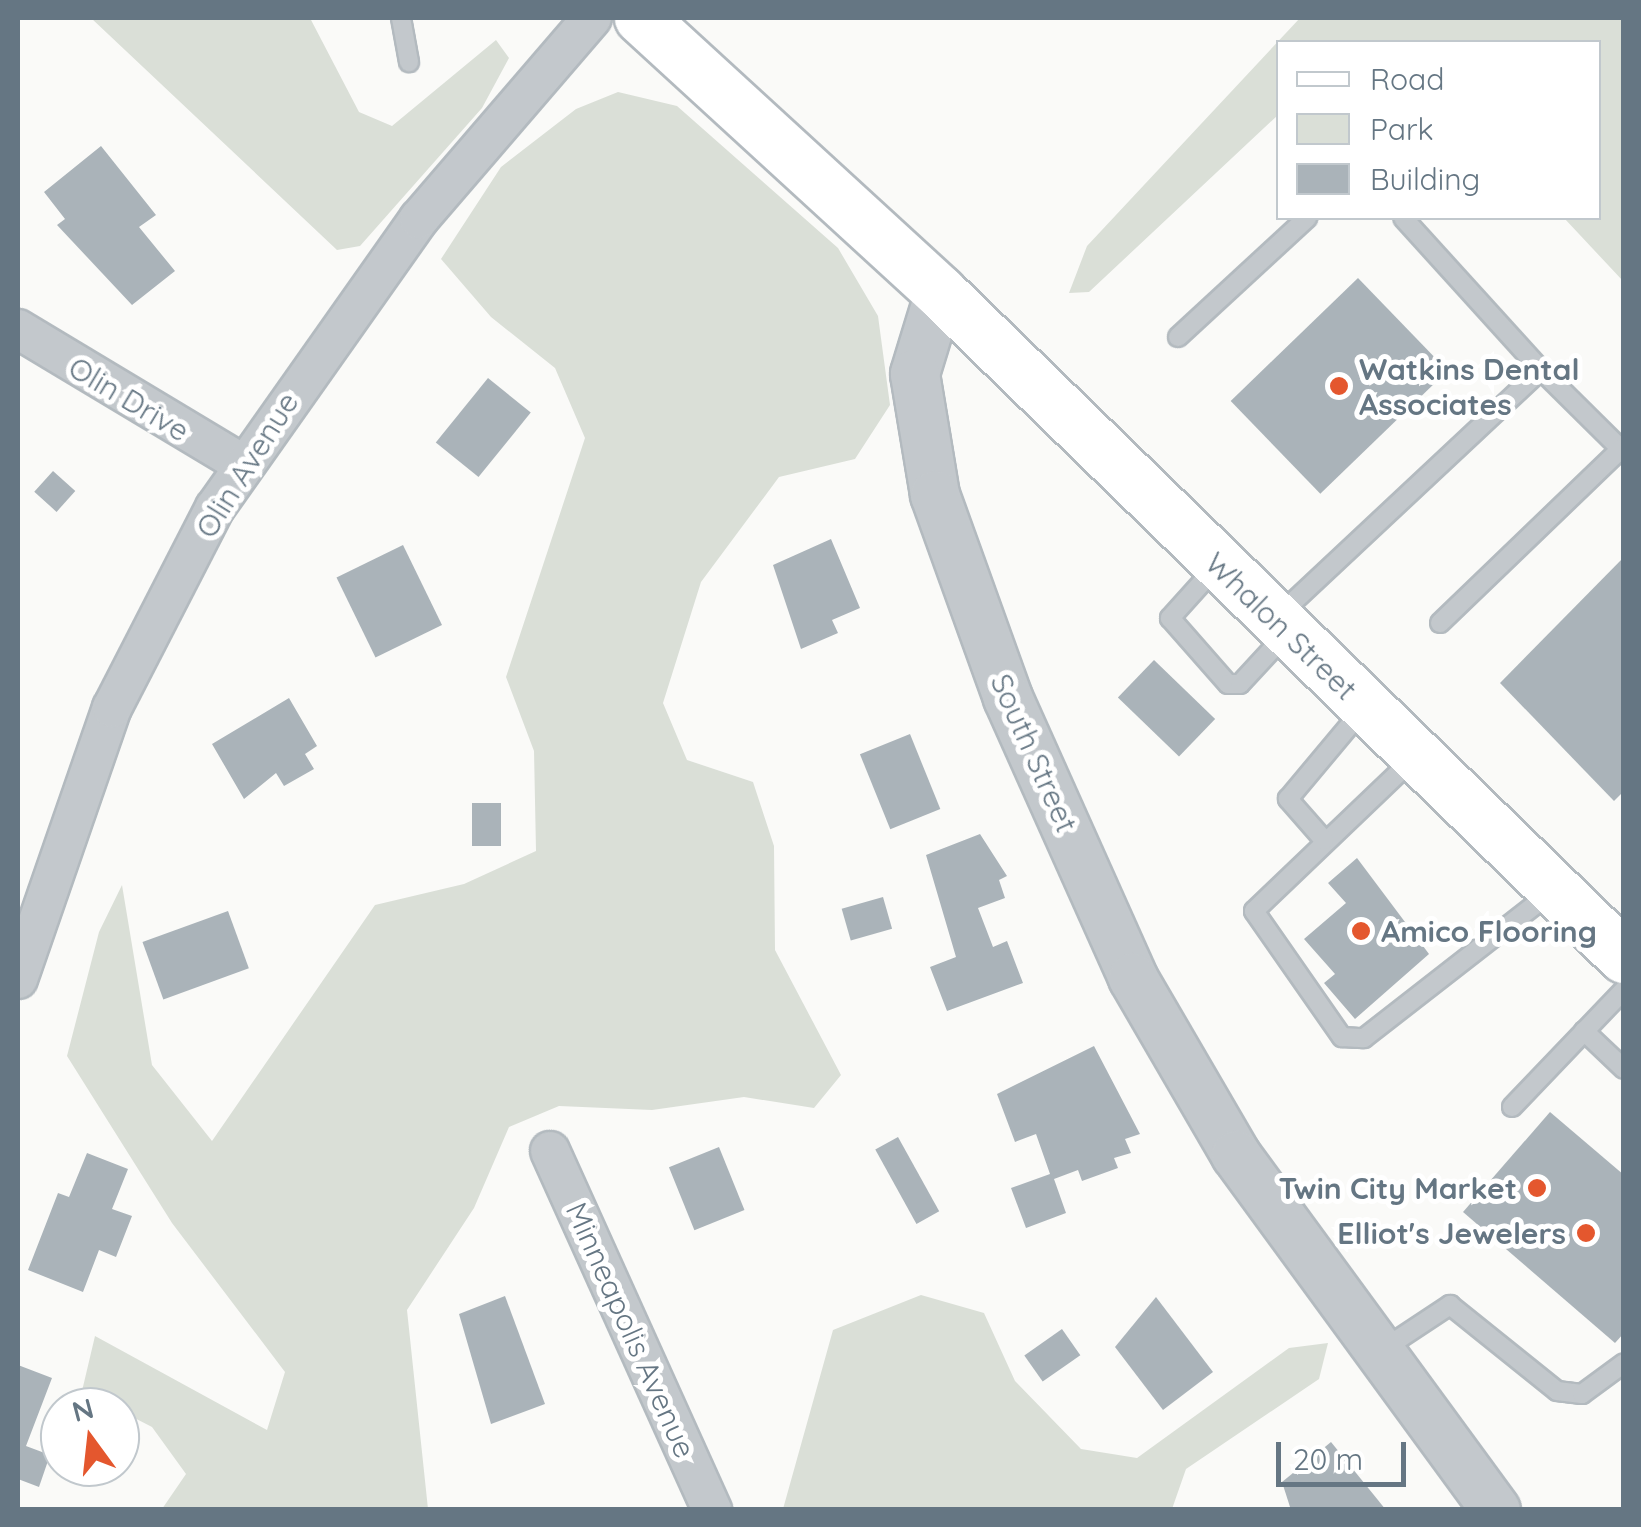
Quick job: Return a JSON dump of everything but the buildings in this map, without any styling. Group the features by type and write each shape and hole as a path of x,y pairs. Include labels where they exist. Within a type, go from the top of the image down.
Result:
{"main road":[{"path":"641,18 940,292"},
{"name":"Whalon Street","path":"940,292 1624,957"}],"street":[{"name":"Olin Avenue","path":"18,979 32,891 112,708 243,464 419,219 592,18"},
{"name":"South Street","path":"940,292 915,374 923,444 1008,698 1172,1051 1379,1353 1496,1510"},
{"name":"Olin Drive","path":"18,329 243,464"},
{"name":"Minneapolis Avenue","path":"550,1151 712,1510"}],"lane":[{"path":"401,18 409,62"},
{"path":"1178,337 1305,220"},
{"path":"1405,220 1541,370 1622,451 1440,623"},
{"path":"1218,565 1170,618 1228,684 1240,684 1280,626 1541,370"},
{"path":"1324,840 1288,799 1365,708"},
{"path":"1415,757 1258,901 1254,922 1352,1041 1553,890"},
{"path":"1512,1107 1624,990"},
{"path":"1584,1031 1624,1068"},
{"path":"1379,1353 1450,1305 1558,1391 1582,1394 1624,1364"}],"green space":[{"path":"91,18 310,18 359,112 392,126 496,40 509,58 482,108 360,246 337,250"},
{"path":"1300,18 1623,18 1623,281 1566,220 1601,220 1601,40 1279,40"},
{"path":"1276,44 1276,117 1089,292 1069,293 1087,246"},
{"path":"618,92 677,106 838,248 878,316 890,405 855,459 779,477 701,582 663,703 687,760 753,782 774,846 775,950 841,1075 814,1108 744,1097 652,1110 559,1106 509,1127 474,1208 407,1310 428,1509 162,1509 186,1474 152,1427 140,1421 140,1387 83,1387 95,1336 267,1430 285,1372 172,1223 67,1056 99,932 122,885 152,1065 212,1141 375,905 464,884 536,851 534,751 506,677 585,438 555,368 491,317 441,259 501,167 576,109"},
{"path":"921,1295 984,1313 1015,1381 1081,1449 1137,1458 1289,1348 1328,1343 1319,1379 1186,1469 1172,1509 783,1509 833,1330"}],"place":[{"name":"Watkins Dental Associates","path":"1339,386"},
{"name":"Amico Flooring","path":"1361,931"},
{"name":"Twin City Market","path":"1537,1188"},
{"name":"Elliot's Jewelers","path":"1586,1233"}]}
